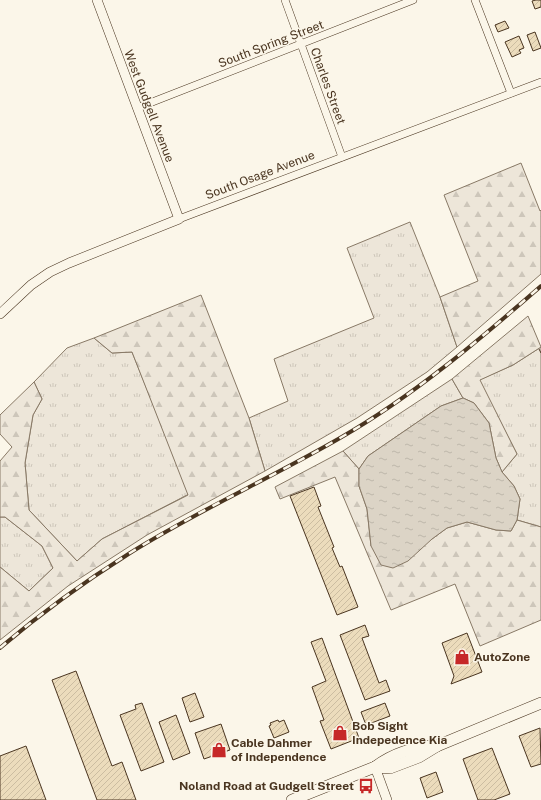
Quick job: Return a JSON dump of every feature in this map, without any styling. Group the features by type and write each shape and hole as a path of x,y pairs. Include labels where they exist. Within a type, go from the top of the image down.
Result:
{"main road":[{"path":"292,800 375,767 390,768 419,757 437,746 541,703"}],"street":[{"name":"West Gudgell Avenue","path":"97,0 179,219"},
{"name":"Charles Street","path":"285,0 342,157"},
{"name":"South Spring Street","path":"137,108 413,0"},
{"path":"475,0 511,93"},
{"name":"South Osage Avenue","path":"0,314 31,285 50,272 69,263 179,219 541,82"},
{"path":"375,767 387,800"}],"green space":[{"path":"521,163 540,211 541,210 541,274 457,347 440,297 478,281 444,195"},
{"path":"410,222 440,297 457,347 427,372 357,418 265,471 249,418 288,401 274,359 374,318 347,248"},
{"path":"201,295 249,418 265,471 147,535 68,586 0,640 0,567 29,591 53,568 42,546 5,517 0,517 0,461 12,447 0,434 0,415 34,382 42,399 33,415 25,463 29,510 77,561 102,539 188,495 132,352 112,353 94,338"},
{"path":"528,316 541,347 513,365 480,380 517,454 502,472 496,458 489,423 474,403 463,398 452,379"},
{"path":"94,338 112,353 132,352 189,494 102,539 77,561 29,510 25,463 33,415 42,399 34,382 67,348"},
{"path":"541,347 541,527 517,520 520,499 514,486 502,472 517,454 479,380 513,365"},
{"path":"452,379 463,398 441,406 368,456 359,469 343,451"},
{"path":"343,451 359,469 359,486 367,509 371,546 432,539 447,528 467,522 496,530 511,531 517,520 541,527 541,620 480,646 455,584 391,610 335,477 280,499 275,487"},
{"path":"0,517 5,517 42,546 53,568 29,591 0,567"}],"water":[{"path":"463,398 474,403 489,423 496,458 502,472 514,486 520,499 517,520 511,531 496,530 467,522 447,528 432,539 408,561 393,568 381,565 371,546 367,509 359,486 359,469 368,456 441,406"}],"building":[{"path":"541,0 541,7 535,9 532,1"},
{"path":"505,21 509,28 498,32 495,25"},
{"path":"535,32 541,48 533,51 527,35"},
{"path":"519,36 524,48 519,50 521,53 512,57 505,42"},
{"path":"314,487 321,506 318,507 334,547 332,548 340,567 342,566 358,607 337,615 290,496"},
{"path":"365,625 369,636 362,638 379,683 386,680 390,691 365,700 340,635"},
{"name":"AutoZone","path":"467,633 482,672 451,684 454,676 442,643"},
{"path":"322,638 359,738 331,749 320,721 324,720 312,687 326,681 311,642"},
{"path":"76,671 112,766 122,762 136,800 97,800 52,680"},
{"path":"195,693 204,717 190,722 182,698"},
{"path":"142,703 164,762 141,771 120,715 136,709 135,705"},
{"path":"385,703 390,716 366,725 361,712"},
{"path":"176,715 190,753 173,760 159,722"},
{"path":"278,720 279,722 284,720 289,732 274,738 269,726 271,725 270,723"},
{"path":"221,724 230,750 204,759 195,733"},
{"path":"540,728 541,764 531,767 519,736"},
{"path":"26,746 46,800 0,800 0,756"},
{"path":"492,748 510,794 494,800 478,800 463,759"},
{"path":"436,772 443,792 427,798 420,778"}],"railway":[{"path":"0,648 63,598 130,553 181,523 288,467 367,422 444,367 541,286"}],"fence":[{"path":"539,349 541,353"}],"place":[{"name":"AutoZone","path":"462,657"},
{"name":"Bob Sight Indepedence Kia","path":"340,733"},
{"name":"Cable Dahmer of Independence","path":"219,750"},
{"name":"Noland Road at Gudgell Street","path":"366,786"}]}
